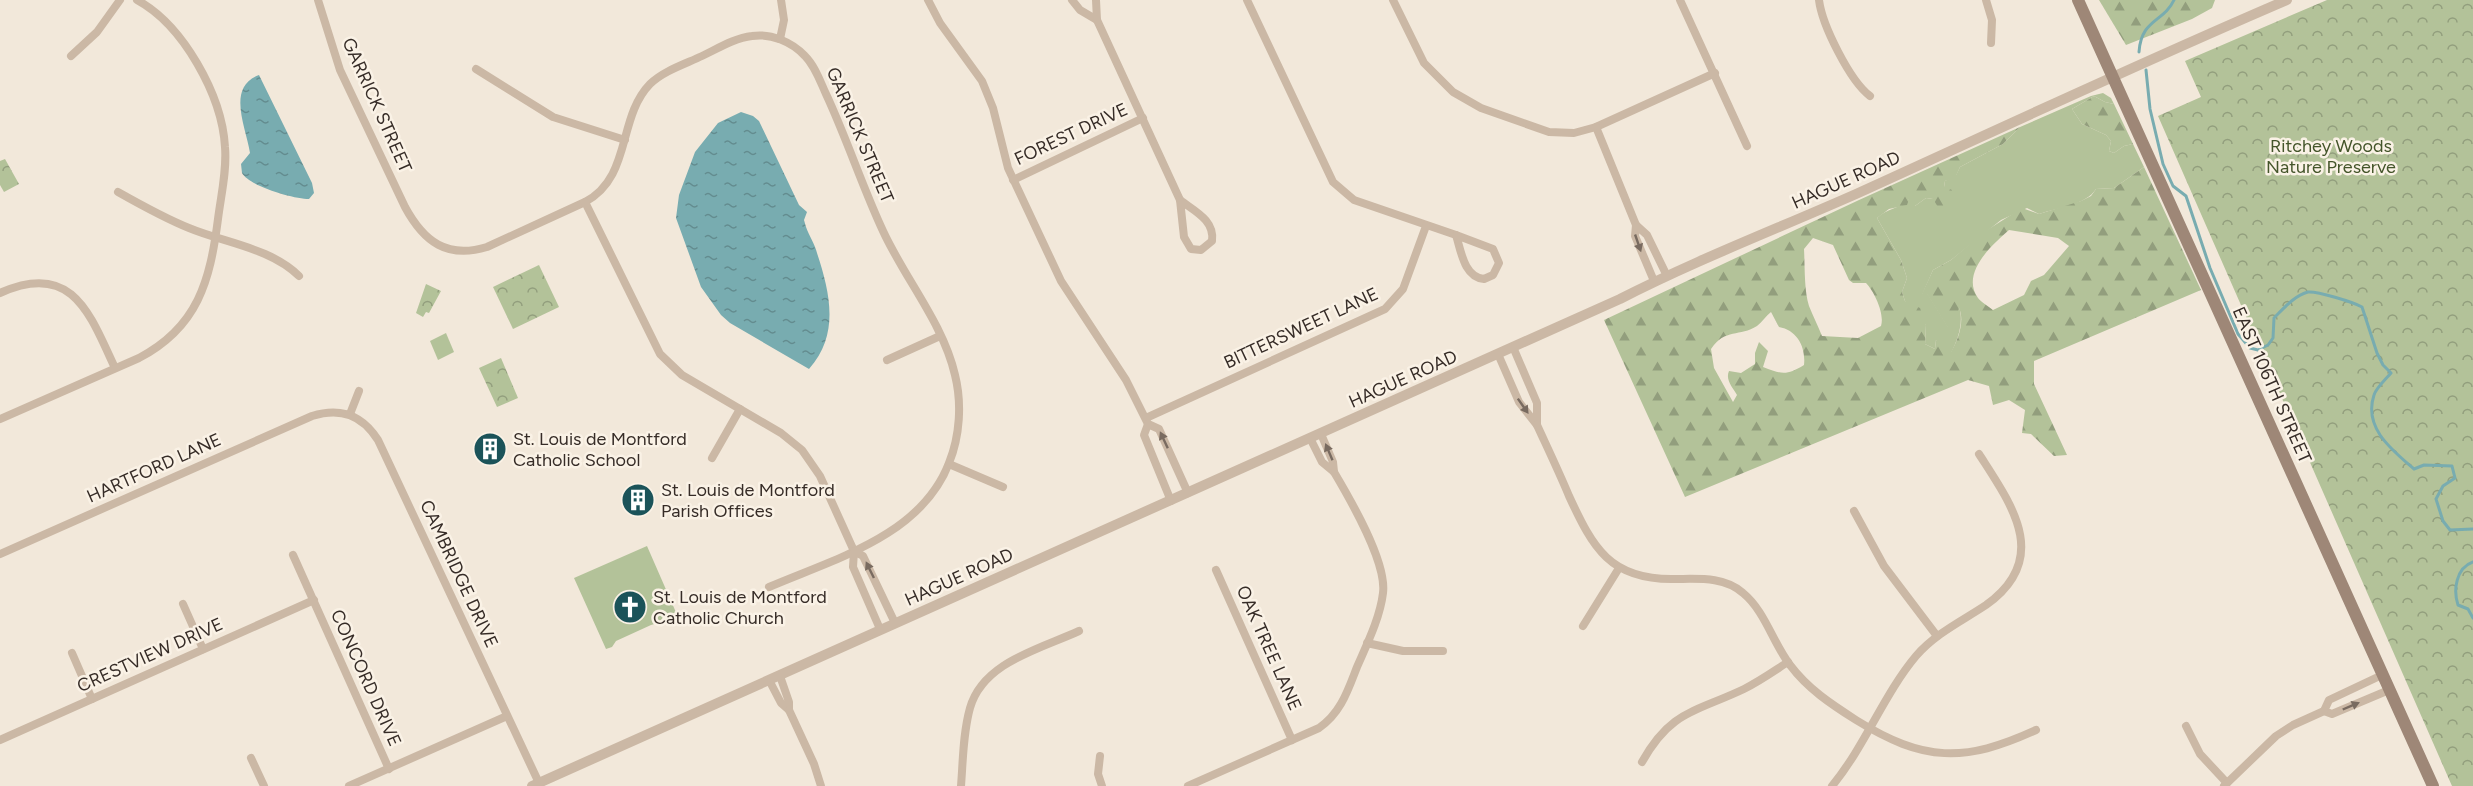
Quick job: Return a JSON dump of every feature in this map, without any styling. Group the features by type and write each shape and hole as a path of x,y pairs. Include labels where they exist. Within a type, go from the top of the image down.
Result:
{"main road":[{"name":"EAST 106TH STREET","path":"2078,0 2433,786"}],"street":[{"path":"71,56 97,32 120,0"},
{"path":"0,419 158,347 186,319 199,300 206,283 216,238 226,161 222,122 197,64 182,39 160,15 137,0"},
{"name":"GARRICK STREET","path":"318,0 340,70 405,207 424,236 449,250 474,251 488,247 585,202 599,193 609,182 617,166 637,104 646,89 658,78 744,38 759,36 780,39 796,48 813,67 843,129 882,230 940,336 953,366 958,394 959,420 949,464 932,494 909,518 890,532 854,550 769,587"},
{"path":"780,39 784,20 782,0"},
{"path":"928,0 940,23 982,81 993,108 1004,157 1013,180 1065,290 1126,380 1147,421 1159,429 1188,493"},
{"name":"FOREST DRIVE","path":"1072,0 1080,10 1097,20"},
{"name":"FOREST DRIVE","path":"1096,0 1097,20 1180,200 1185,242 1191,249 1201,250 1212,241 1212,229 1205,218 1180,200"},
{"path":"1247,0 1333,182 1354,200 1426,226 1456,235 1489,247 1496,253 1499,263 1493,275 1484,279 1472,274 1465,264 1456,235"},
{"path":"1393,0 1424,63 1442,82 1464,100 1549,132 1574,134 1596,127 1715,73"},
{"path":"1680,0 1747,146"},
{"path":"1819,0 1822,14 1847,68 1856,84 1870,96"},
{"path":"1986,0 1992,20 1991,43"},
{"name":"HAGUE ROAD","path":"535,784 1171,501 1620,299 1654,281 1848,197 2112,75 2287,0"},
{"path":"476,69 553,117 626,140"},
{"name":"FOREST DRIVE","path":"1013,180 1143,118"},
{"path":"1596,127 1636,225 1635,236 1654,281"},
{"path":"118,192 167,219 278,259 299,276"},
{"path":"585,202 660,354 682,375 787,437 807,455 820,476 854,550 853,567 880,629"},
{"path":"1636,225 1647,234 1667,276"},
{"name":"BITTERSWEET LANE","path":"1147,421 1385,309 1404,289 1426,226"},
{"path":"0,293 23,285 38,284 56,287 71,294 89,313 115,368"},
{"path":"887,360 940,336"},
{"path":"1513,347 1537,403 1538,425"},
{"path":"1498,354 1519,402 1538,425 1585,530 1598,550 1618,568 1652,579 1706,579 1731,584 1755,605 1788,662 1820,696 1871,729 1908,746 1948,754 1987,750 2036,730"},
{"path":"350,414 359,392"},
{"path":"712,459 740,409"},
{"name":"HARTFORD LANE","path":"0,554 321,413 350,414"},
{"name":"CAMBRIDGE DRIVE","path":"350,414 368,426 378,441 507,716 535,784"},
{"path":"1147,421 1144,435 1171,501"},
{"path":"1188,786 1319,728 1338,710 1367,643 1381,602 1383,579 1379,564 1349,498 1334,472 1322,462 1315,436"},
{"path":"1832,786 1871,729 1912,662 1937,636 2000,593 2012,578 2019,562 2020,529 2014,510 1979,454"},
{"path":"949,464 1003,487"},
{"path":"1854,511 1869,541 1892,577 1937,636"},
{"path":"854,550 863,556 895,623"},
{"name":"CONCORD DRIVE","path":"294,555 389,769"},
{"path":"1583,626 1618,568"},
{"name":"OAK TREE LANE","path":"1216,570 1292,740"},
{"name":"CRESTVIEW DRIVE","path":"0,740 314,600"},
{"path":"183,604 203,649"},
{"path":"961,786 968,715 976,694 985,681 1006,663 1079,631"},
{"path":"1367,643 1404,651 1443,651"},
{"path":"72,653 92,699"},
{"path":"1642,762 1661,733 1680,716 1744,689 1788,662"},
{"path":"2186,726 2200,754 2225,784 2284,730 2324,711 2329,700 2382,675"},
{"path":"780,676 789,702 789,710"},
{"path":"769,680 781,703 789,710 814,764 821,786"},
{"path":"2324,711 2332,714 2389,690"},
{"path":"349,786 507,716"},
{"path":"1100,756 1098,774 1102,786"},
{"path":"251,758 264,786"}],"green space":[{"path":"2099,0 2215,0 2212,8 2192,19 2126,45"},
{"name":"Ritchey Woods Nature Preserve","path":"2327,0 2473,0 2473,786 2452,786 2158,116 2201,97 2185,61"},
{"path":"2103,93 2111,98 2114,104 2094,96 2072,109 2082,124 2106,135 2111,141 2109,151 2114,153 2124,146 2133,144 2144,167 2114,188 2096,189 2085,199 2070,205 2039,214 2027,208 2001,220 1951,260 1933,270 1922,295 1927,293 1948,327 1959,307 1961,324 1951,353 1936,340 1935,349 1925,344 1926,325 1905,301 1902,292 1907,278 1901,260 1877,218 1909,199 1915,199 1915,206 1926,198 1933,199 1944,187 1945,181 1956,175 1960,167 2003,144 2020,127 2091,96"},
{"path":"2094,96 2114,104 2133,144 2124,146 2114,153 2109,151 2111,141 2106,135 2082,124 2072,109"},
{"path":"2020,127 2003,144 1960,167 1955,178 1945,181 1944,187 1952,190 1951,198 1946,206 1938,207 1933,199 1926,198 1915,206 1914,200 1909,199 1907,205 1889,209 1877,218 1901,260 1907,278 1902,292 1905,301 1920,308 1926,325 1925,344 1935,349 1936,340 1946,344 1951,352 1958,336 1961,313 1959,308 1954,323 1948,328 1927,294 1921,296 1933,270 1951,260 1984,232 2022,208 2039,214 2081,201 2091,196 2096,189 2114,188 2144,167 2201,290 2034,361 2034,384 2067,455 2054,456 2031,434 2022,433 2025,410 2009,400 1993,405 1989,386 1968,380 1685,497 1604,320","holes":["2009,230 2058,238 2069,246 2044,275 2031,281 2024,295 1993,310 1978,298 1973,279 1987,251","1813,238 1833,245 1849,280 1853,283 1866,283 1872,291 1880,309 1881,326 1858,338 1822,336 1807,300 1804,249","1771,312 1779,327 1791,332 1799,340 1804,365 1784,373 1763,367 1768,351 1759,342 1755,353 1755,364 1741,373 1729,371 1729,381 1737,395 1733,402 1714,368 1711,349 1716,342 1727,335 1757,326"]},
{"path":"5,159 19,184 4,192 0,185 0,161"},
{"path":"539,265 559,307 513,329 493,287"},
{"path":"426,284 441,291 429,313 426,312 423,317 416,313"},
{"path":"446,333 454,352 438,360 430,341"},
{"path":"501,358 518,398 497,407 479,368"},
{"path":"647,546 678,617 651,625 616,641 612,647 606,649 574,578"}],"water":[{"path":"259,75 312,183 314,193 309,199 262,187 253,183 242,173 241,164 250,153 242,120 241,98 243,89 249,81"},
{"path":"741,112 759,121 799,205 807,212 804,220 826,283 830,313 829,327 819,356 809,369 730,323 721,315 701,287 676,218 679,195 695,152 718,123"}],"waterway":[{"path":"2139,52 2141,41 2148,27 2165,13 2174,0"},
{"path":"2146,70 2150,109 2163,164 2173,186 2186,196 2210,268 2238,334 2250,348 2258,350 2268,345 2273,338 2274,318 2294,299 2308,292 2335,297 2362,307 2377,353 2383,365 2391,373 2374,395 2372,407 2376,428 2389,446 2414,469 2424,465 2452,466 2455,478 2443,486 2436,499 2443,521 2450,530 2473,529"},
{"path":"2473,562 2459,574 2456,586 2458,605 2468,609 2473,618"}],"place":[{"name":"St. Louis de Montford Catholic School","path":"490,449"},
{"name":"St. Louis de Montford Parish Offices","path":"638,500"},
{"name":"St. Louis de Montford Catholic Church","path":"630,607"}]}
